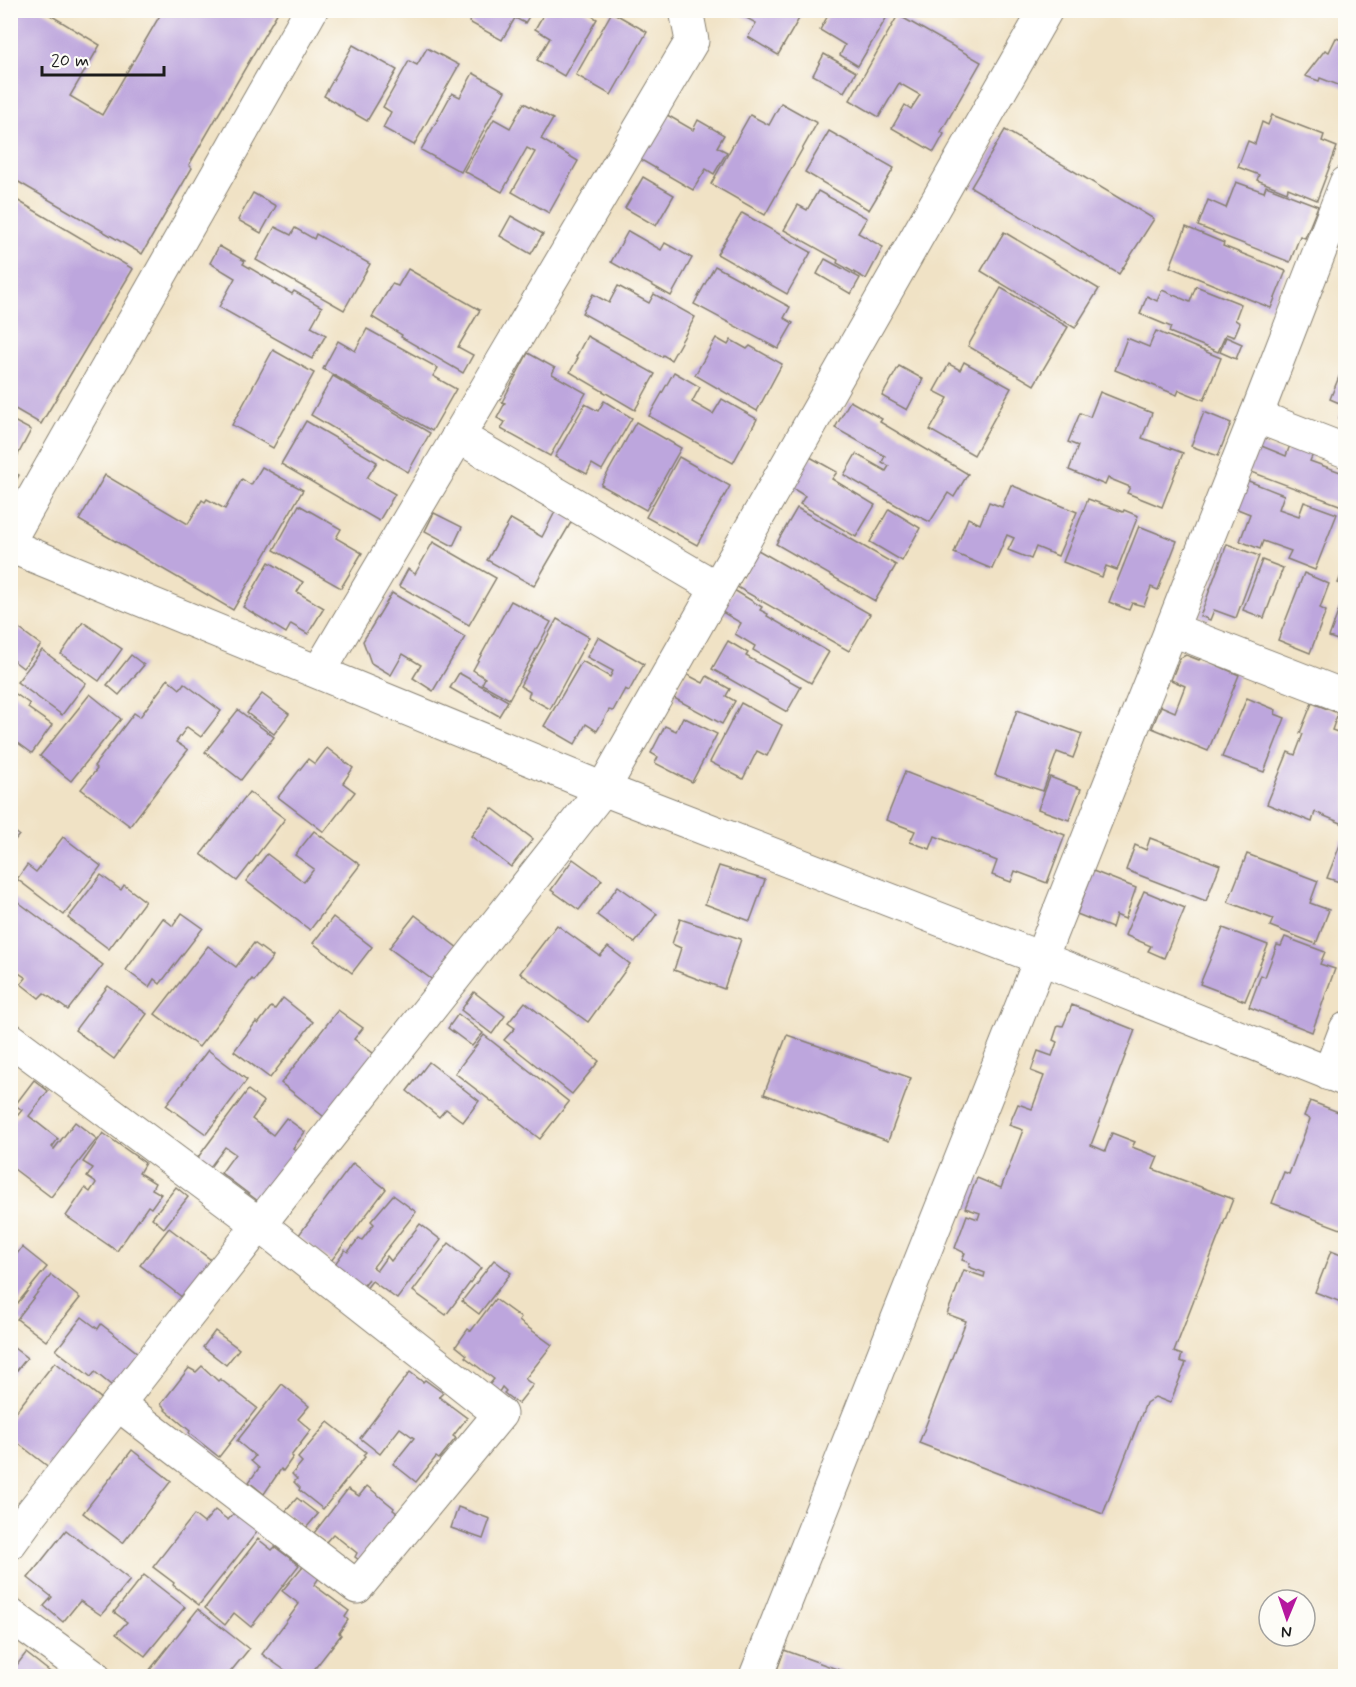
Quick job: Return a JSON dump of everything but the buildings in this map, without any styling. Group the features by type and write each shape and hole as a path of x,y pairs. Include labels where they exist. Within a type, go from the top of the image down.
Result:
{"street":[{"path":"10,539 311,10"},
{"path":"319,672 692,42 686,10"},
{"path":"10,1543 21,1506 118,1404 603,789 1046,10"},
{"path":"756,1677 1344,193"},
{"path":"1256,416 1346,452"},
{"path":"458,436 717,588"},
{"path":"10,546 603,789 1040,958 1337,1077 1346,1029"},
{"path":"1171,629 1346,697"},
{"path":"10,1039 260,1225 500,1414 357,1587 118,1404"},
{"path":"10,1615 94,1677"}]}
